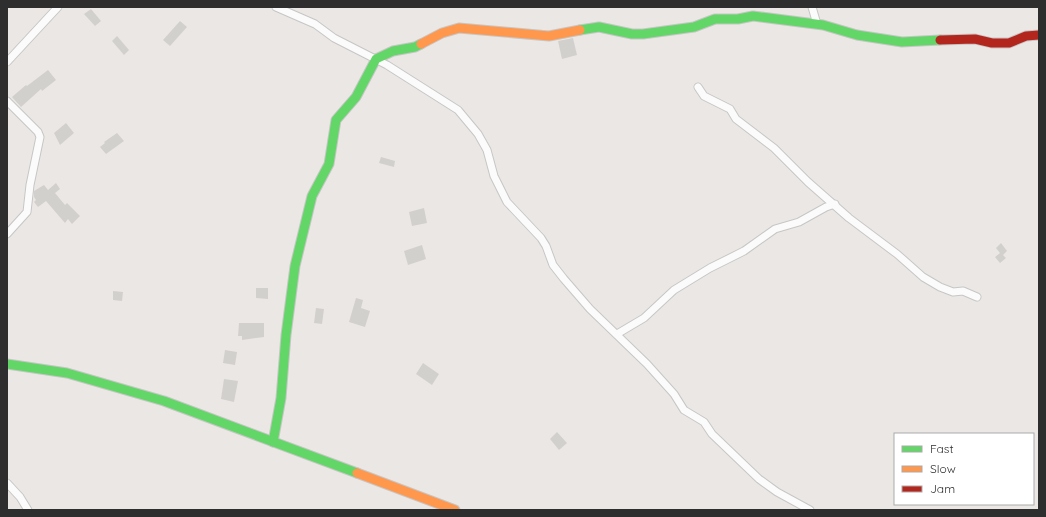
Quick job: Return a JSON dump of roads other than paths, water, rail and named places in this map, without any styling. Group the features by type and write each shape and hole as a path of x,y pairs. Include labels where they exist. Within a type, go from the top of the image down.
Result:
{"street":[{"path":"7,62 58,7"},
{"path":"276,7 315,24 334,38 376,59 458,110 478,134 484,145 494,176 507,202 541,238 546,246 553,265 590,309 617,334 674,394 684,410 708,426 712,434 759,479 777,492 810,510"},
{"path":"812,7 816,24"},
{"path":"273,442 281,398 286,335 295,266 312,196 329,164 336,120 356,97 376,59 393,51 415,47 442,33 459,28 549,36 599,27 632,34 643,34 692,27 715,19 738,19 753,16 816,24 857,35 902,42 975,39 992,43 1009,43 1026,36 1039,35"},
{"path":"698,87 704,96 730,109 736,119 774,148 808,182 835,204 849,218 897,254 923,277 940,287 953,292 963,291 977,297"},
{"path":"7,101 38,132 40,137 30,185 27,212 7,234"},
{"path":"617,334 644,318 674,290 710,268 744,251 776,229 799,222 826,207 835,204"},
{"path":"7,364 67,373 164,401 455,510"},
{"path":"7,483 20,497 28,510"}]}
